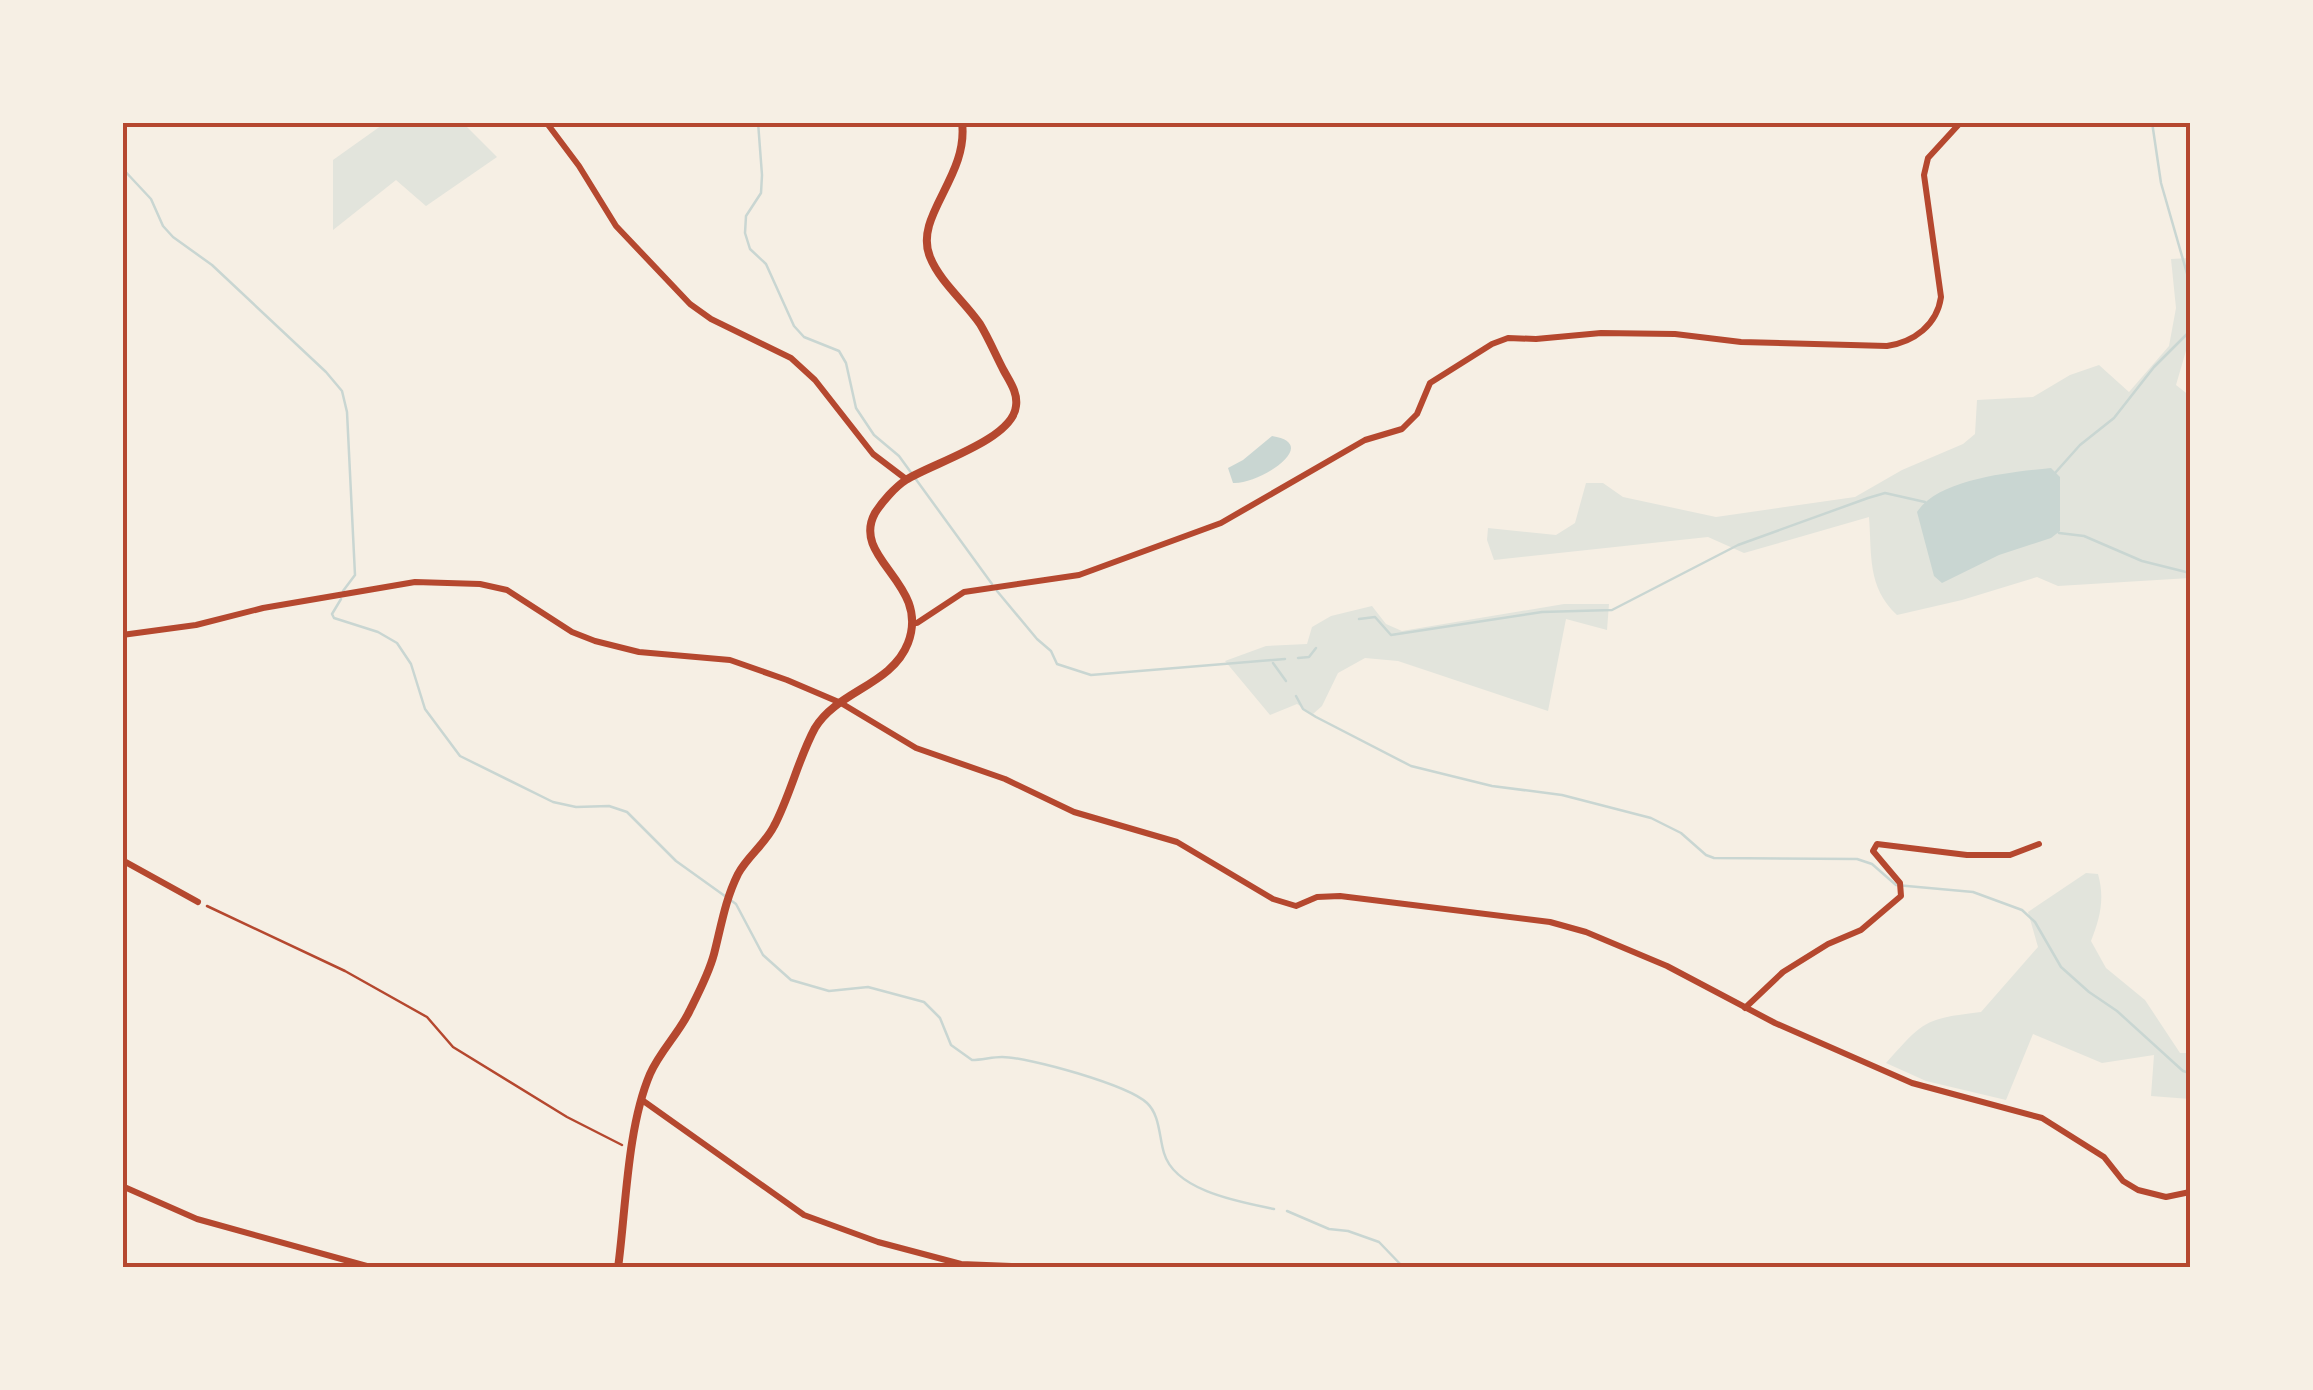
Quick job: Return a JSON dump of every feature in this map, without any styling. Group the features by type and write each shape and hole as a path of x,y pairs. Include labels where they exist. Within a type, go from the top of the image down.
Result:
{"street":[{"path":"546,122 616,226 690,304 710,318 792,358 815,380 873,454 906,479"},
{"path":"618,1268 633,1150 650,1072 688,1014 713,956 722,916 739,871 772,830 816,727 842,703 895,666 908,642 912,623 902,587 873,549 868,530 877,510 906,479 944,464 972,447 1010,420 1017,409 1015,392 981,326 935,267 926,241 933,212 961,157 962,122"},
{"path":"912,623 964,592 1080,574 1222,523 1365,440 1402,428 1417,414 1430,383 1508,338 1675,334 1741,342 1902,344 1930,324 1939,311 1941,297 1924,175 1928,158 1961,122"},
{"path":"122,635 196,625 263,608 416,582 480,584 507,590 572,632 595,642 639,652 730,660 842,703 916,748 1005,779 1074,812 1178,842 1273,899 1296,906 1317,897 1340,896 1550,922 1586,932 1912,1082 2042,1118 2104,1157 2123,1181 2138,1190 2166,1196 2190,1192"},
{"path":"1745,1008 1783,972 1828,944 1862,930 1902,896 1900,883 1872,851 1877,844 1967,855 2010,855 2039,844"},
{"path":"122,860 198,902"},
{"path":"642,1100 804,1215 878,1242 961,1264 1061,1268"},
{"path":"122,1186 197,1218 374,1268"}],"path":[{"path":"198,902 345,971 427,1017 454,1047 567,1118 633,1150"}],"shaded area":[{"path":"385,123 463,123 497,157 426,206 396,180 333,230 333,160"},
{"path":"2190,258 2190,337 2176,385 2190,396 2190,578 2058,586 2037,577 1897,615 1876,582 1869,517 1744,553 1708,537 1494,560 1487,540 1488,528 1556,535 1575,523 1586,483 1603,483 1623,497 1716,517 1855,497 1902,470 1963,444 1975,434 1977,400 2033,397 2070,375 2099,365 2129,392 2169,346 2176,308 2171,259"},
{"path":"1272,436 1286,440 1291,447 1289,455 1257,478 1233,483 1228,468"},
{"path":"2051,468 2060,477 2060,531 1942,583 1934,576 1917,512 1928,501 1960,484"},
{"path":"1564,604 1609,604 1607,630 1566,619 1548,711 1398,661 1365,658 1338,673 1322,706 1313,714 1297,704 1270,715 1225,661 1266,646 1307,644 1312,627 1331,616 1372,606 1386,624 1402,631"},
{"path":"2086,873 2098,874 2101,892 2091,941 2106,968 2145,1000 2180,1053 2190,1053 2190,1099 2151,1096 2154,1055 2102,1063 2033,1034 2006,1100 1926,1081 1886,1063 1926,1024 1981,1012 2038,947 2028,912"}],"waterway":[{"path":"758,122 761,193 746,216 745,233 750,249 766,264 794,326 804,337 839,351 846,363 856,408 874,435 899,456 992,584"},
{"path":"2152,122 2161,183 2190,284"},
{"path":"122,168 151,199 163,226 173,237 212,265 342,391 347,412 355,575 343,591"},
{"path":"2055,473 2080,445 2114,418 2154,367 2190,331"},
{"path":"1359,619 1375,617 1391,635 1542,612 1612,610 1738,545 1868,498 1885,493 1925,502"},
{"path":"2059,533 2084,536 2142,561 2190,573"},
{"path":"997,591 1051,651 1057,664 1091,675 1285,659"},
{"path":"341,599 332,614 334,618 378,632 397,643 411,664 425,709 460,756 553,802 576,807 609,806 627,812 676,861 736,904 763,955 791,980 829,991 868,987 924,1002 940,1018 951,1045 972,1060 1002,1057 1033,1062 1078,1073 1136,1096 1154,1114 1164,1153 1181,1177 1210,1193 1274,1209"},
{"path":"1298,658 1309,657 1316,648"},
{"path":"1273,663 1286,681"},
{"path":"1296,696 1303,709 1316,717 1411,766 1492,786 1562,795 1651,818 1681,833 1714,858 1857,859 1872,864 1896,885 1973,892 2022,910 2035,922 2061,967 2190,1073"},
{"path":"1287,1211 1329,1229 1379,1242 1404,1268"}]}
